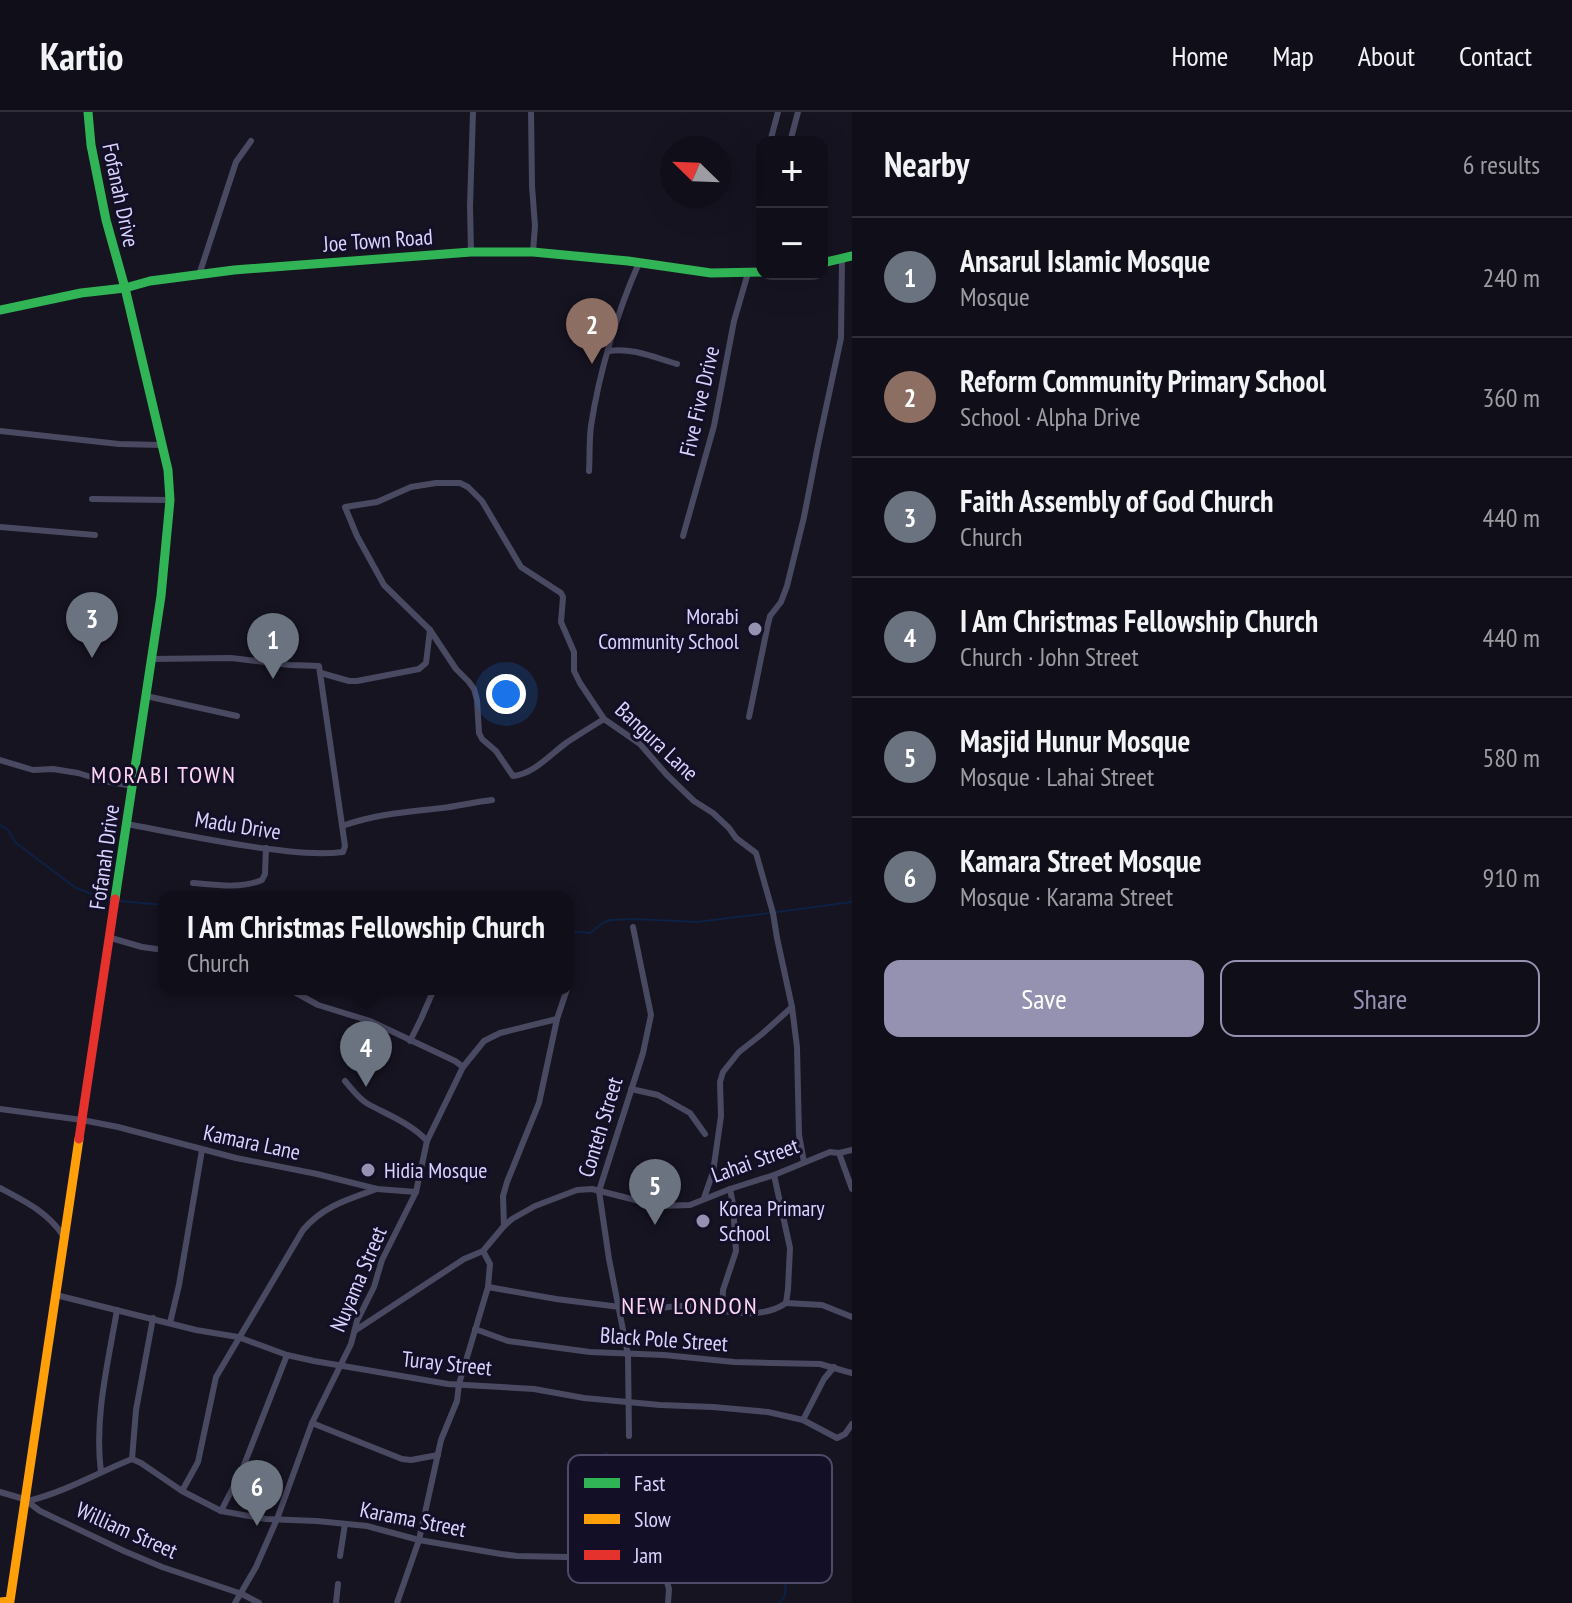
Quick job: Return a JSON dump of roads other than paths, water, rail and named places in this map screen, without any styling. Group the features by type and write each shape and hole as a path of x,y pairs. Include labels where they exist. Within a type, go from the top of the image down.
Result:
{"street":[{"name":"Fofanah Drive","path":"9,1602 152,659 165,566 170,500 168,470 106,220 91,145 88,112"},
{"path":"471,252 473,112"},
{"path":"531,112 533,252"},
{"path":"772,136 778,112"},
{"path":"792,136 798,112"},
{"path":"199,275 236,162 251,141"},
{"name":"Joe Town Road","path":"0,310 150,281 234,270 471,252 533,252 711,273 756,271"},
{"path":"749,717 770,616 781,602 787,586 804,517 841,338 847,257"},
{"path":"589,471 590,429 625,294 639,263"},
{"name":"Five Five Drive","path":"683,536 714,426 734,321 748,273"},
{"path":"609,351 641,353 677,364"},
{"path":"0,431 119,444 162,445"},
{"name":"Bangura Lane","path":"430,630 384,585 345,507 377,502 411,487 460,483 482,501 521,567 561,593 561,622 574,652 574,671 604,719 640,744 694,801 713,813 736,838 756,853 773,913 792,1007 797,1047 799,1135 804,1162"},
{"path":"92,499 170,500"},
{"path":"0,527 95,535"},
{"path":"321,673 357,681 419,669 426,663 430,630"},
{"path":"430,630 450,661 474,689 479,733 513,776 532,770 604,719"},
{"path":"152,659 231,658 319,666 342,826 366,817 492,800"},
{"path":"146,696 237,716"},
{"path":"0,760 33,770 78,773 133,786"},
{"name":"Madu Drive","path":"127,824 296,852 343,852 342,826"},
{"path":"193,883 227,886 254,884 262,880 265,874 266,848"},
{"name":"Conteh Street","path":"629,1436 628,1355 599,1191 643,1053 651,1015 633,927"},
{"path":"111,938 158,949"},
{"path":"300,995 318,1005 370,1021 463,1067"},
{"path":"410,1041 431,995"},
{"path":"504,1226 503,1196 539,1103 565,995"},
{"path":"704,1198 713,1172 723,1072 739,1052 792,1007"},
{"name":"Nuyama Street","path":"235,1603 277,1519 312,1423 351,1344 382,1260 416,1192 427,1141 463,1067 484,1041 500,1033 557,1019"},
{"path":"345,1081 365,1102 404,1123 427,1141"},
{"path":"631,1089 658,1095 690,1113 705,1134"},
{"name":"Kamara Lane","path":"0,1109 144,1132 202,1150 377,1189 416,1192"},
{"path":"170,1323 202,1150"},
{"path":"852,1150 839,1153 852,1189"},
{"name":"Lahai Street","path":"355,1331 464,1259 483,1251 504,1226 535,1206 561,1195 592,1189 659,1206 690,1205 830,1152 839,1153"},
{"path":"774,1175 790,1248 786,1303"},
{"path":"0,1188 48,1217 64,1237"},
{"path":"182,1491 198,1462 216,1377 303,1230 325,1209 377,1189"},
{"path":"722,1310 723,1290 736,1251 730,1189"},
{"path":"397,1603 419,1540 441,1440 457,1401 459,1384 488,1287 490,1264 483,1251"},
{"path":"488,1287 620,1307 629,1311 683,1306 759,1312 786,1303 822,1305 852,1317"},
{"name":"Turay Street","path":"56,1295 226,1337 238,1337 287,1355 390,1375 534,1389 584,1398 768,1412 803,1420 837,1438 845,1434 852,1424"},
{"path":"101,1472 98,1447 103,1389 117,1310"},
{"path":"26,1500 83,1482 132,1459 136,1410 153,1318"},
{"name":"Black Pole Street","path":"475,1329 508,1341 590,1352 734,1362 820,1364 852,1373"},
{"path":"221,1511 242,1470 287,1355"},
{"path":"803,1420 824,1379 834,1367"},
{"path":"312,1423 406,1460 438,1455"},
{"name":"Karama Street","path":"132,1459 182,1491 221,1511 367,1526 419,1540 517,1556 568,1557"},
{"name":"William Street","path":"0,1492 26,1500 40,1511 124,1551 259,1603"},
{"path":"340,1556 345,1524"},
{"path":"667,1583 668,1603"},
{"path":"336,1603 338,1584"}],"waterway":[{"path":"0,825 8,830 16,843 76,888 111,901"},
{"path":"120,901 158,904"},
{"path":"777,912 852,902"},
{"path":"574,932 590,933 611,920 697,922 770,913"},
{"path":"780,1603 785,1595 786,1583"}],"place":[{"name":"Reform Community Primary School","path":"592,364"},
{"name":"Morabi Community School","path":"755,629"},
{"name":"Faith Assembly of God Church","path":"92,658"},
{"name":"Ansarul Islamic Mosque","path":"273,679"},
{"name":"I Am Christmas Fellowship Church","path":"366,1087"},
{"name":"Hidia Mosque","path":"368,1170"},
{"name":"Korea Primary School","path":"703,1221"},
{"name":"Masjid Hunur Mosque","path":"655,1225"},
{"name":"Kamara Street Mosque","path":"257,1526"}],"district":[{"name":"MORABI TOWN","path":"164,775"},
{"name":"NEW LONDON","path":"690,1306"}]}
